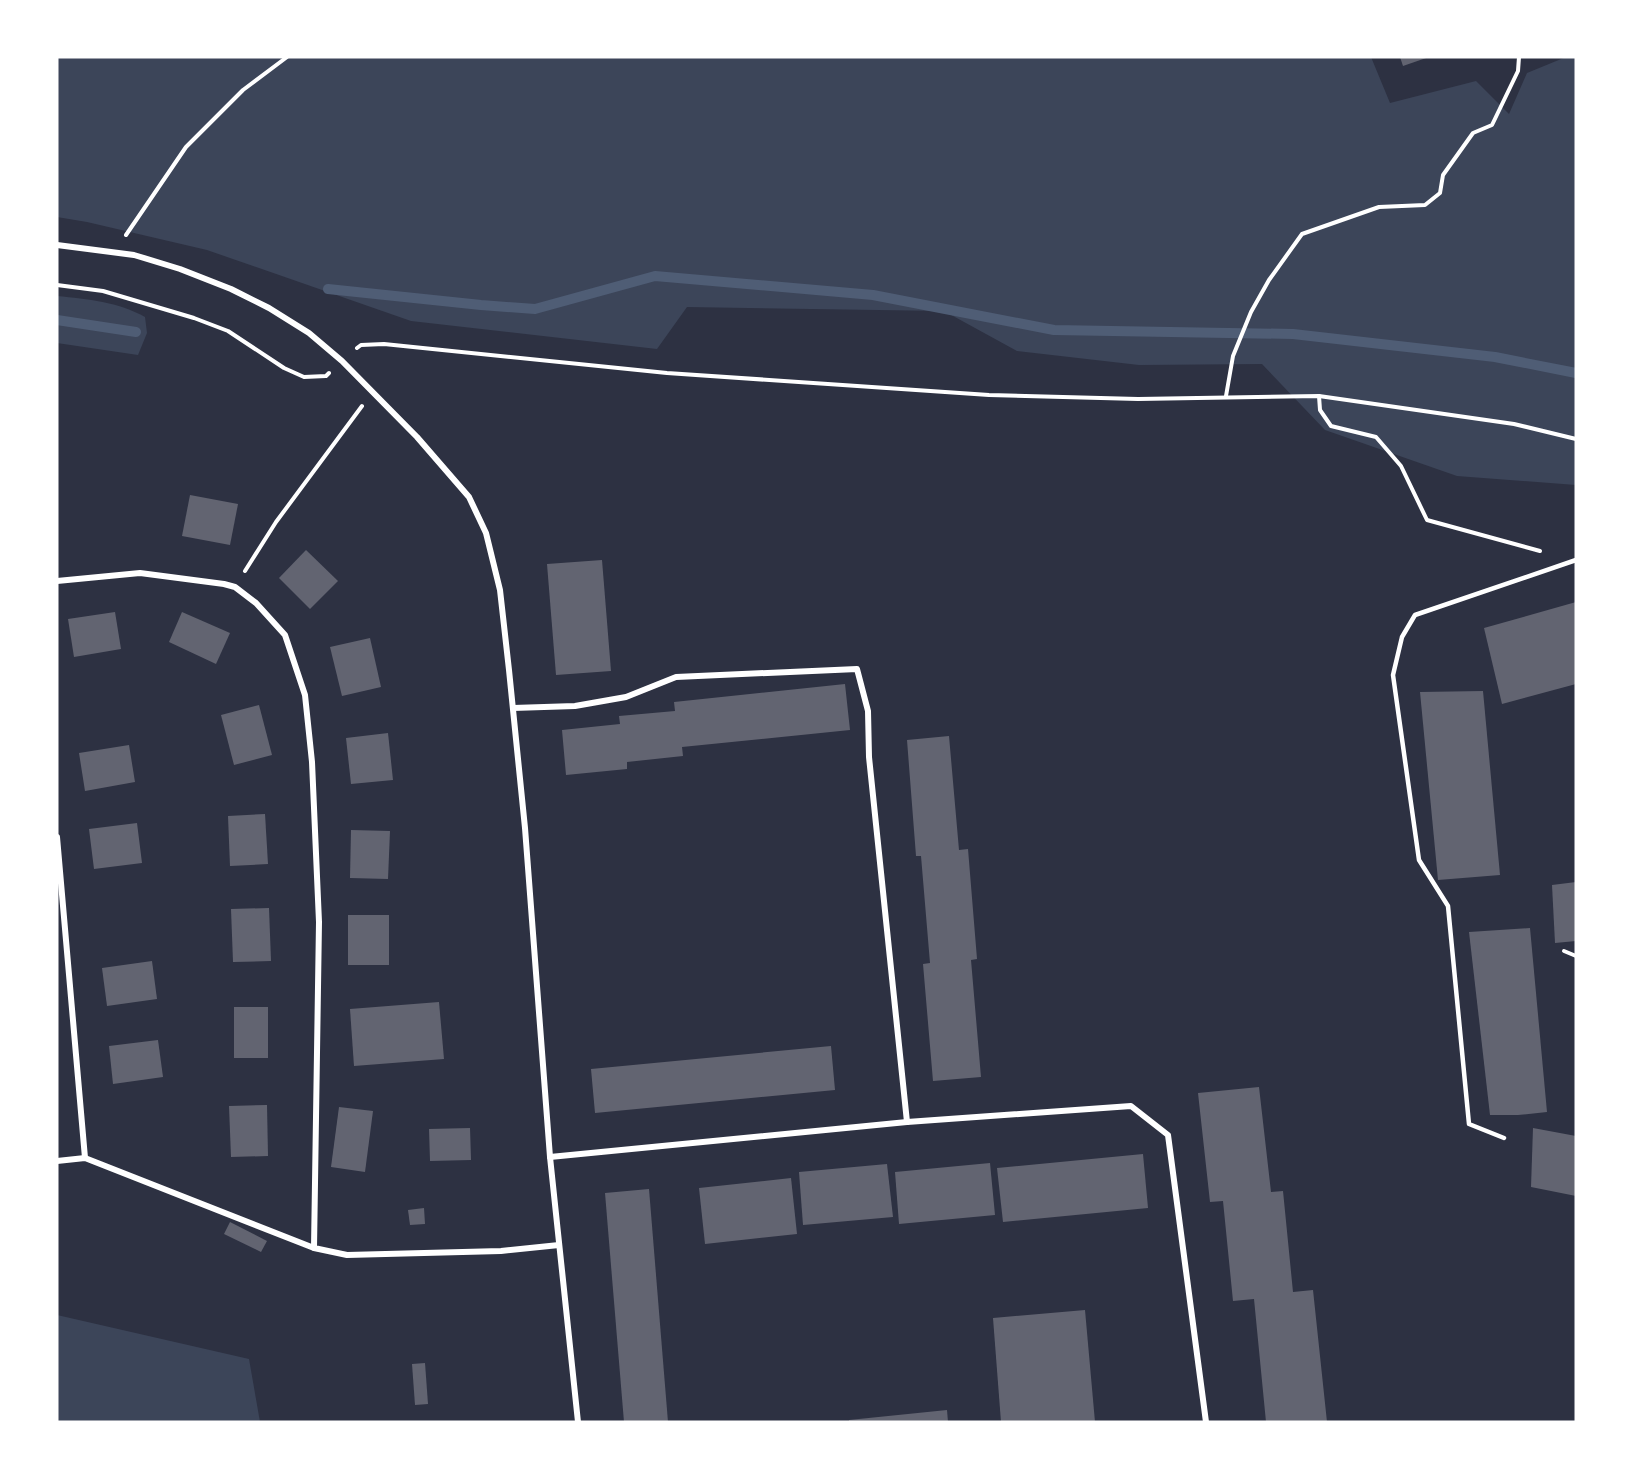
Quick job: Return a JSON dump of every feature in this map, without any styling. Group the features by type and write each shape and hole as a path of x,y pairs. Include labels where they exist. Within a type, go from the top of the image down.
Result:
{"street":[{"path":"57,245 134,255 180,269 231,289 269,308 309,333 342,361 417,437 469,497 486,533 500,590 513,708 525,828 550,1157 578,1422"},
{"path":"57,581 140,573 235,587 256,603 285,635 305,695 312,762 319,922 314,1248"},
{"path":"513,708 575,706 626,697 676,677 857,669 868,711 869,757 907,1122"},
{"path":"57,837 85,1158"},
{"path":"550,1157 907,1122 1131,1106 1168,1135 1206,1422"},
{"path":"57,1161 85,1158 314,1248 347,1255 501,1251 559,1245"}],"lane":[{"path":"1504,1138 1469,1124 1448,906 1419,860 1393,675 1402,637 1415,615 1576,560"}],"path":[{"path":"124,238 186,147 243,90 287,57"},
{"path":"1226,396 1233,356 1251,312 1269,280 1302,234 1379,207 1425,205 1440,193 1443,175 1473,133 1492,125 1518,71 1519,57"},
{"path":"57,285 103,291 194,318 228,331 284,368 304,377 326,376 361,345 384,344 667,373 989,395 1138,399 1319,396 1514,424 1576,439"},
{"path":"235,587 276,522 372,393"},
{"path":"1319,396 1320,411 1331,426 1376,437 1401,466 1427,520 1576,560"},
{"path":"1564,951 1576,956"}],"shaded area":[{"path":"57,57 1371,57 1390,103 1476,81 1509,114 1527,73 1566,57 1576,57 1576,485 1457,476 1325,430 1262,364 1139,365 1017,351 944,311 687,307 657,349 411,321 207,250 57,217"},
{"path":"57,296 113,305 145,317 147,333 138,355 57,343"},
{"path":"57,1315 249,1359 260,1422 57,1422"}],"building":[{"path":"1400,57 1429,57 1403,66"},
{"path":"190,495 238,504 230,545 182,536"},
{"path":"306,550 338,581 310,609 279,578"},
{"path":"602,560 611,671 556,675 547,564"},
{"path":"1576,602 1576,684 1502,704 1484,628"},
{"path":"115,612 121,649 74,657 68,619"},
{"path":"182,612 230,633 216,664 169,642"},
{"path":"370,638 381,687 342,696 330,647"},
{"path":"845,684 850,730 682,747 683,756 627,762 627,769 566,775 562,730 620,724 619,716 675,711 674,702"},
{"path":"1483,691 1500,875 1438,880 1420,692"},
{"path":"259,705 272,755 234,765 221,715"},
{"path":"388,733 393,780 351,784 346,738"},
{"path":"949,736 959,850 968,849 977,959 971,960 981,1077 933,1081 923,964 930,963 921,856 916,856 907,740"},
{"path":"129,745 135,782 85,791 79,753"},
{"path":"265,814 268,864 230,866 228,816"},
{"path":"137,823 142,863 94,869 89,829"},
{"path":"351,830 390,831 388,879 350,878"},
{"path":"1576,882 1576,941 1555,943 1552,885"},
{"path":"269,908 271,961 233,962 231,909"},
{"path":"348,915 389,915 389,965 348,965"},
{"path":"1530,928 1547,1112 1490,1115 1469,932"},
{"path":"152,961 157,999 107,1006 102,968"},
{"path":"439,1002 444,1059 354,1066 350,1009"},
{"path":"234,1007 268,1007 268,1058 234,1058"},
{"path":"158,1040 163,1077 113,1084 109,1046"},
{"path":"831,1046 835,1090 595,1113 591,1069"},
{"path":"1259,1087 1271,1192 1283,1191 1293,1292 1313,1290 1327,1422 1266,1422 1254,1299 1233,1301 1223,1201 1210,1202 1198,1093"},
{"path":"267,1105 268,1156 231,1157 229,1106"},
{"path":"339,1107 373,1111 365,1172 331,1167"},
{"path":"470,1128 471,1160 430,1161 429,1129"},
{"path":"1533,1128 1576,1136 1576,1196 1531,1187"},
{"path":"1143,1154 1148,1208 1003,1222 997,1168"},
{"path":"990,1163 995,1215 899,1224 895,1172"},
{"path":"887,1164 893,1217 803,1225 799,1172"},
{"path":"791,1178 797,1234 705,1244 699,1188"},
{"path":"649,1189 668,1422 624,1422 605,1193"},
{"path":"424,1208 425,1224 410,1225 408,1210"},
{"path":"230,1222 267,1241 261,1252 224,1234"},
{"path":"1085,1310 1095,1422 1001,1422 993,1318"},
{"path":"425,1363 428,1404 415,1405 412,1364"},
{"path":"947,1410 948,1422 849,1422 849,1420"}],"waterway":[{"path":"328,289 535,309 655,276 873,295 1054,330 1293,334 1495,357 1576,373"},
{"path":"57,320 136,332"}]}
